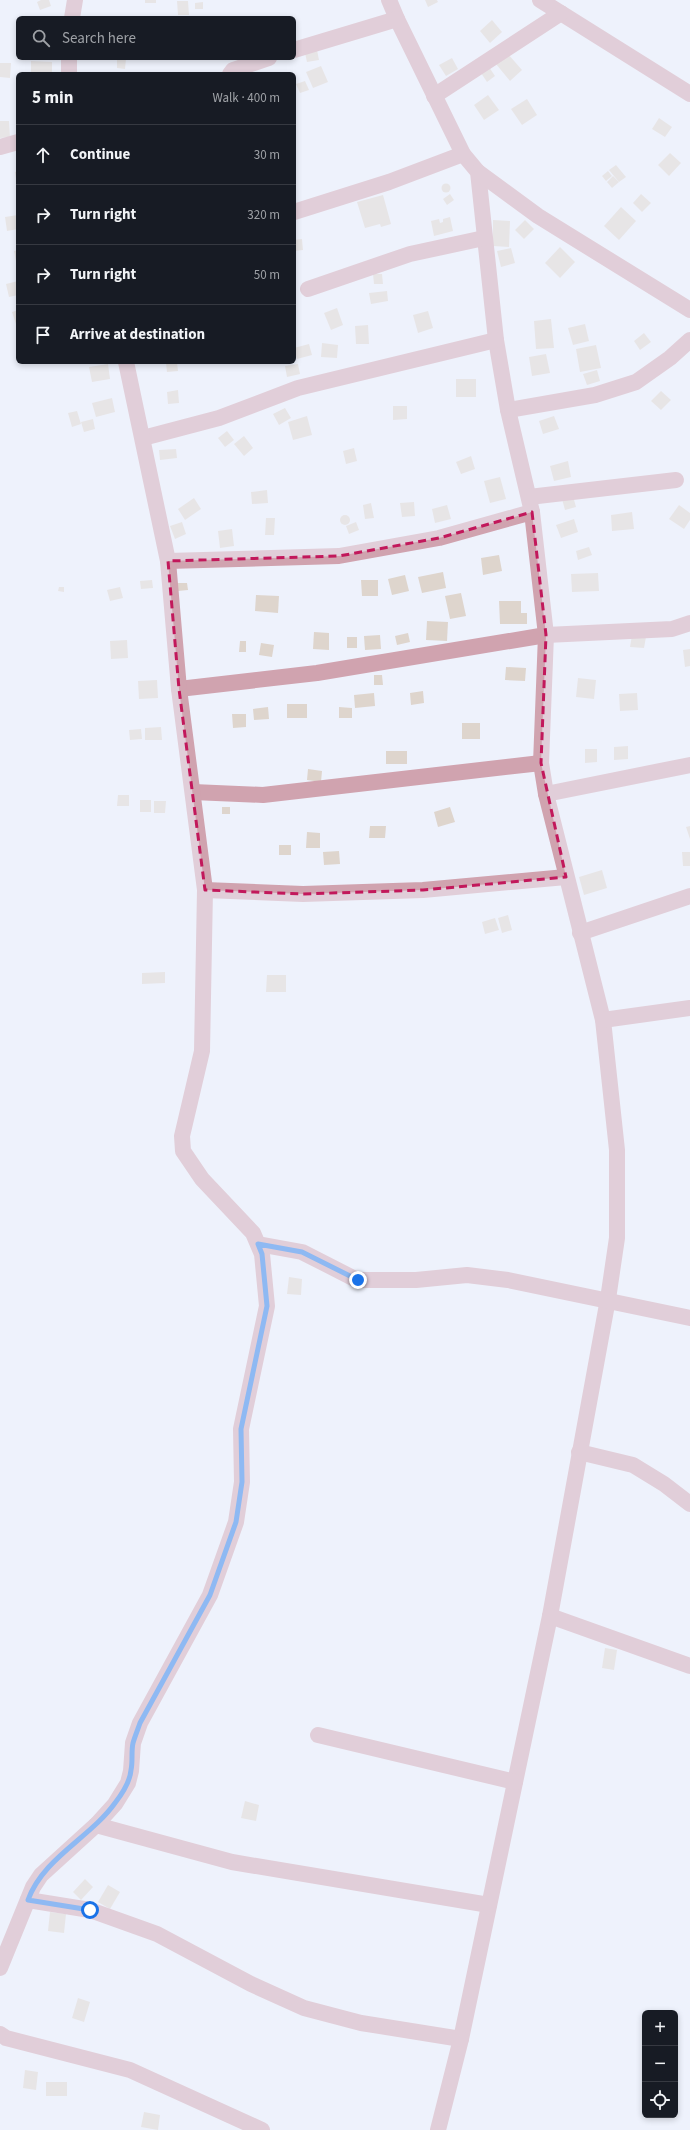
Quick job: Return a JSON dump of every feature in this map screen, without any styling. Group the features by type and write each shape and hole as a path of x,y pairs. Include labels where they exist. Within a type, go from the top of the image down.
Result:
{"street":[{"path":"72,16 75,0"},
{"path":"389,0 462,154 478,172 538,216 690,310"},
{"path":"540,0 690,94"},
{"path":"434,96 561,13"},
{"path":"296,49 397,19"},
{"path":"68,60 69,72"},
{"path":"232,72 233,70 263,60"},
{"path":"0,147 16,143"},
{"path":"296,211 389,182 462,154"},
{"path":"438,2130 461,2039 550,1616 608,1299 617,1238 617,1150 603,1020 566,877 546,794 541,763 546,635 531,505 508,410 496,340 478,172"},
{"path":"308,289 410,254 484,238"},
{"path":"143,438 219,418 298,388 496,340"},
{"path":"508,410 595,395 636,382 670,358 690,340"},
{"path":"0,1968 32,1887 41,1875 96,1825 115,1804 128,1783 131,1771 133,1743 140,1723 210,1595 236,1522 242,1482 241,1429 267,1306 262,1254 253,1233 202,1179 182,1151 182,1136 202,1051 205,890 179,689 168,560 126,364"},
{"path":"168,560 339,556 439,538 531,505 676,480"},
{"path":"179,689 317,673 546,635 672,629 690,623"},
{"path":"193,792 262,795 541,763"},
{"path":"546,794 690,766"},
{"path":"205,890 303,894 415,890 566,877"},
{"path":"580,933 690,896"},
{"path":"603,1020 690,1008"},
{"path":"258,1244 302,1252 358,1280 416,1280 467,1275 508,1280 608,1299 690,1318"},
{"path":"579,1452 633,1465 664,1484 690,1504"},
{"path":"550,1616 690,1666"},
{"path":"318,1735 515,1782"},
{"path":"96,1825 232,1862 489,1905"},
{"path":"28,1900 90,1910 157,1934 250,1984 304,2008 361,2023 461,2039"},
{"path":"0,2034 6,2038 130,2070 262,2130"}],"highlighted area":[{"path":"532,512 546,635 541,763 566,877 423,890 303,894 205,890 179,689 168,561 339,556 439,538"}],"building":[{"path":"41,0 49,0 51,6 40,10 37,2"},
{"path":"145,0 156,0 156,3 145,3"},
{"path":"425,0 437,0 438,2 428,7"},
{"path":"177,1 188,1 189,15 178,15"},
{"path":"203,2 203,9 195,9 195,3"},
{"path":"492,20 502,32 490,43 480,31"},
{"path":"317,50 319,60 307,62 305,53"},
{"path":"508,54 522,70 510,81 496,64"},
{"path":"452,58 458,69 446,76 439,65"},
{"path":"117,60 126,60 125,69 117,68"},
{"path":"31,61 52,62 52,72 31,72"},
{"path":"0,63 11,63 10,78 0,77"},
{"path":"321,66 328,82 313,88 306,72"},
{"path":"489,67 495,76 487,82 481,73"},
{"path":"305,81 309,90 300,93 296,84"},
{"path":"488,95 499,110 484,120 474,105"},
{"path":"527,99 537,115 522,125 511,109"},
{"path":"659,118 672,127 665,137 652,129"},
{"path":"0,121 9,121 10,137 0,138"},
{"path":"670,153 681,163 669,176 658,165"},
{"path":"616,165 626,177 619,182 609,170"},
{"path":"608,171 612,176 606,181 602,176"},
{"path":"613,176 619,182 612,188 607,182"},
{"path":"446,183 451,188 446,193 441,188"},
{"path":"450,194 454,200 447,205 443,199"},
{"path":"641,194 651,203 642,212 633,203"},
{"path":"383,195 391,224 381,227 380,224 365,228 357,202"},
{"path":"621,207 636,221 619,240 604,226"},
{"path":"16,215 16,229 7,231 5,217"},
{"path":"450,217 453,231 434,236 431,221 439,219 440,223 443,222 443,219"},
{"path":"493,220 510,221 509,247 493,246"},
{"path":"525,220 534,229 524,239 515,230"},
{"path":"302,239 303,250 296,251 296,240"},
{"path":"560,247 575,262 560,278 545,263"},
{"path":"511,248 515,263 501,267 497,251"},
{"path":"16,250 16,261 14,251"},
{"path":"373,274 382,274 383,284 374,284"},
{"path":"16,282 16,295 9,297 6,284"},
{"path":"387,291 388,301 371,304 369,293"},
{"path":"337,308 343,325 331,330 324,313"},
{"path":"16,311 16,324 12,312"},
{"path":"428,311 433,328 418,333 413,315"},
{"path":"551,319 554,348 536,349 534,321"},
{"path":"585,324 589,341 573,345 568,328"},
{"path":"368,325 369,344 356,344 355,326"},
{"path":"644,333 651,342 640,350 634,341"},
{"path":"322,343 338,345 337,358 321,357"},
{"path":"309,344 312,355 297,359 296,347"},
{"path":"596,345 601,368 580,372 576,349"},
{"path":"546,354 550,373 532,376 529,357"},
{"path":"108,364 110,379 92,382 89,367"},
{"path":"166,364 177,364 178,371 167,372"},
{"path":"298,364 300,374 287,377 285,366"},
{"path":"597,370 600,381 587,385 583,374"},
{"path":"456,379 476,379 476,397 456,397"},
{"path":"178,390 179,403 168,404 167,392"},
{"path":"661,391 671,400 661,410 651,401"},
{"path":"112,398 115,412 96,417 92,403"},
{"path":"393,406 407,406 407,419 393,420"},
{"path":"285,408 291,418 279,425 273,414"},
{"path":"77,411 81,424 72,427 68,413"},
{"path":"307,416 312,435 293,440 288,422"},
{"path":"554,416 559,429 543,434 539,421"},
{"path":"93,419 95,429 84,432 81,422"},
{"path":"227,431 234,440 225,447 218,438"},
{"path":"244,436 253,448 244,456 234,444"},
{"path":"354,448 357,461 346,464 343,451"},
{"path":"176,449 177,458 160,460 159,450"},
{"path":"471,456 475,469 461,474 456,462"},
{"path":"568,461 571,477 554,481 550,466"},
{"path":"500,477 506,499 490,503 484,481"},
{"path":"267,490 268,503 252,504 251,492"},
{"path":"573,496 576,507 565,510 562,499"},
{"path":"194,498 201,509 185,520 178,509"},
{"path":"414,502 415,516 402,517 400,503"},
{"path":"371,503 374,518 365,519 363,505"},
{"path":"447,505 451,519 435,523 432,509"},
{"path":"679,505 690,513 690,520 684,529 669,519"},
{"path":"632,512 634,529 612,531 611,515"},
{"path":"345,515 350,520 345,525 340,520"},
{"path":"266,518 275,518 274,535 265,535"},
{"path":"574,519 578,532 561,538 556,525"},
{"path":"182,522 186,534 175,539 170,526"},
{"path":"356,522 359,530 349,534 346,526"},
{"path":"232,529 234,546 220,548 218,531"},
{"path":"589,547 592,555 578,560 576,551"},
{"path":"499,555 502,571 483,575 481,558"},
{"path":"443,572 446,588 422,593 418,577"},
{"path":"598,573 599,591 572,592 571,574"},
{"path":"405,575 409,591 392,595 388,579"},
{"path":"152,580 153,588 141,589 140,581"},
{"path":"361,580 378,580 378,596 362,596"},
{"path":"178,583 187,583 188,590 178,591"},
{"path":"59,587 64,587 64,592 58,591"},
{"path":"120,587 123,598 110,601 107,590"},
{"path":"461,593 466,616 450,619 445,596"},
{"path":"256,595 279,596 278,613 255,611"},
{"path":"499,601 521,601 521,613 527,613 527,624 500,624"},
{"path":"427,621 448,622 447,641 426,640"},
{"path":"314,632 329,633 329,650 313,649"},
{"path":"408,633 410,642 397,645 395,636"},
{"path":"380,635 381,649 365,650 364,636"},
{"path":"632,635 646,637 644,648 630,647"},
{"path":"347,637 357,637 357,648 347,648"},
{"path":"127,640 128,658 111,659 110,641"},
{"path":"240,641 246,641 246,652 239,652"},
{"path":"261,643 274,645 272,657 259,655"},
{"path":"690,649 690,666 685,667 683,650"},
{"path":"506,667 526,668 525,681 505,680"},
{"path":"374,675 382,675 383,685 374,685"},
{"path":"578,678 596,680 594,699 576,697"},
{"path":"157,680 158,698 139,699 138,681"},
{"path":"423,691 424,703 411,705 410,693"},
{"path":"374,693 375,706 355,708 354,695"},
{"path":"637,693 638,710 620,711 619,694"},
{"path":"287,704 307,704 307,718 287,718"},
{"path":"268,707 269,719 254,720 253,709"},
{"path":"339,707 352,708 352,718 339,718"},
{"path":"232,714 246,714 246,727 233,728"},
{"path":"462,723 480,723 480,739 462,739"},
{"path":"161,727 162,740 145,740 145,728"},
{"path":"141,729 142,739 130,740 129,730"},
{"path":"628,746 628,759 614,760 614,747"},
{"path":"585,749 597,749 597,762 585,763"},
{"path":"386,751 407,751 407,764 386,764"},
{"path":"308,769 322,771 321,782 307,780"},
{"path":"118,795 129,795 129,806 117,806"},
{"path":"140,800 151,800 151,812 140,812"},
{"path":"154,801 166,801 165,813 154,813"},
{"path":"222,807 230,807 230,814 222,814"},
{"path":"450,807 455,822 438,827 434,812"},
{"path":"370,826 386,826 385,838 369,838"},
{"path":"690,826 690,839 686,827"},
{"path":"307,832 320,833 320,848 306,848"},
{"path":"279,845 291,845 291,855 279,855"},
{"path":"339,851 340,864 324,865 323,852"},
{"path":"682,852 690,852 690,866 683,866"},
{"path":"602,870 607,888 584,895 579,877"},
{"path":"508,915 512,930 502,933 498,918"},
{"path":"495,918 499,930 485,934 482,922"},
{"path":"165,972 165,983 142,984 142,973"},
{"path":"267,975 286,975 286,992 266,992"},
{"path":"289,1277 302,1279 301,1295 287,1294"},
{"path":"605,1648 617,1650 614,1670 602,1668"},
{"path":"245,1801 259,1805 256,1821 241,1818"},
{"path":"85,1879 93,1887 81,1900 73,1892"},
{"path":"108,1885 120,1892 110,1909 98,1902"},
{"path":"50,1912 66,1914 64,1933 48,1931"},
{"path":"78,1998 90,2002 84,2022 72,2018"},
{"path":"25,2070 38,2072 36,2090 23,2088"},
{"path":"46,2082 67,2082 67,2096 46,2096"},
{"path":"144,2112 160,2115 158,2130 141,2127"}],"route":[{"path":"90,1910 28,1900 32,1887 41,1875 60,1856 96,1825 115,1804 128,1783 131,1771 133,1743 140,1723 210,1595 236,1522 242,1482 241,1429 267,1306 262,1254 258,1244 302,1252 358,1280"}]}
